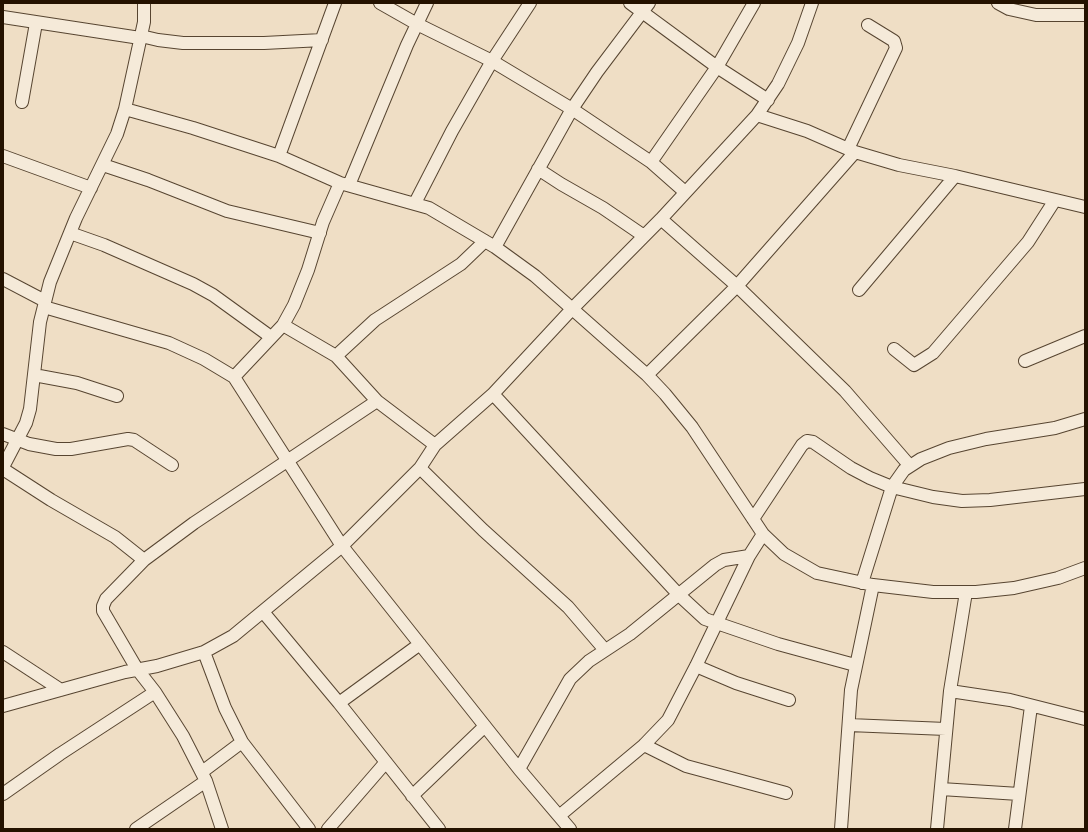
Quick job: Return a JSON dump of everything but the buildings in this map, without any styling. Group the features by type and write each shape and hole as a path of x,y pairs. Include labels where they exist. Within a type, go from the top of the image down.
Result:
{"street":[{"path":"144,3 144,22 125,109 117,134 70,233 53,276 44,304 30,409 26,423 3,468 51,500 116,537 144,560"},
{"path":"279,156 336,3"},
{"path":"380,3 417,24 492,61 572,109 651,162 685,192"},
{"path":"234,377 283,325 294,305 303,284 320,233 427,3"},
{"path":"415,203 452,131 492,61 530,3"},
{"path":"630,3 646,7 717,67 768,100"},
{"path":"651,162 717,67 754,3"},
{"path":"3,706 137,669 157,666 204,652 233,636 264,613 342,546 420,468 435,445 493,394 572,309 661,219 757,115 768,100 798,43 812,3"},
{"path":"998,3 1009,9 1036,15 1085,15"},
{"path":"336,356 375,320 490,244 538,168 572,109 597,72 646,7"},
{"path":"3,17 36,23 183,43 264,43 322,40"},
{"path":"22,102 36,23"},
{"path":"646,375 737,286 851,150 896,48 894,42 868,25"},
{"path":"125,109 193,128 279,156 344,184 415,203 445,216 490,244 535,276 646,375 665,394 692,426 763,534 784,554 817,573 868,584 933,592 966,592 1014,588 1058,578 1085,568"},
{"path":"757,115 807,131 851,150 898,165 955,176 1085,207"},
{"path":"3,156 91,188"},
{"path":"103,166 148,180 227,211 320,233"},
{"path":"538,168 561,184 603,208 644,236"},
{"path":"859,290 955,176"},
{"path":"894,349 914,365 933,354 1028,242 1055,200"},
{"path":"661,219 737,286 845,391 910,466"},
{"path":"70,233 104,245 193,284 213,295 271,337"},
{"path":"3,279 44,304 169,342 234,377 289,460 342,546 519,769 570,829"},
{"path":"283,325 336,356 377,401 435,445"},
{"path":"1025,362 1085,336"},
{"path":"34,375 77,383 117,396"},
{"path":"493,394 679,596 705,618 778,644 855,666"},
{"path":"222,829 204,777 183,736 155,692 137,669 103,611 102,606 106,599 144,560 194,523 377,401"},
{"path":"841,829 851,690 868,584 892,487 904,470 920,459 949,448 986,439 1055,428 1085,420"},
{"path":"3,434 43,448 64,449 128,439 134,440 172,465"},
{"path":"753,519 802,445 807,441 814,442 851,468 892,487 933,497 962,501 990,500 1085,489"},
{"path":"420,468 483,530 568,607 605,650"},
{"path":"559,816 644,745 668,720 696,666 748,556 763,534"},
{"path":"519,769 570,680 590,661 630,634 679,596 715,565 724,560 748,556"},
{"path":"937,829 950,691 966,592"},
{"path":"264,613 339,703 439,829"},
{"path":"339,703 420,644"},
{"path":"3,652 60,690"},
{"path":"204,652 225,708 242,742 309,829"},
{"path":"696,666 736,683 789,700"},
{"path":"950,691 1002,699 1085,719"},
{"path":"3,794 60,754 155,692"},
{"path":"1014,829 1031,706"},
{"path":"849,725 946,729"},
{"path":"412,796 485,726"},
{"path":"136,829 204,777 242,742"},
{"path":"644,745 686,766 786,793"},
{"path":"328,829 386,762"},
{"path":"941,789 1019,794"}]}
